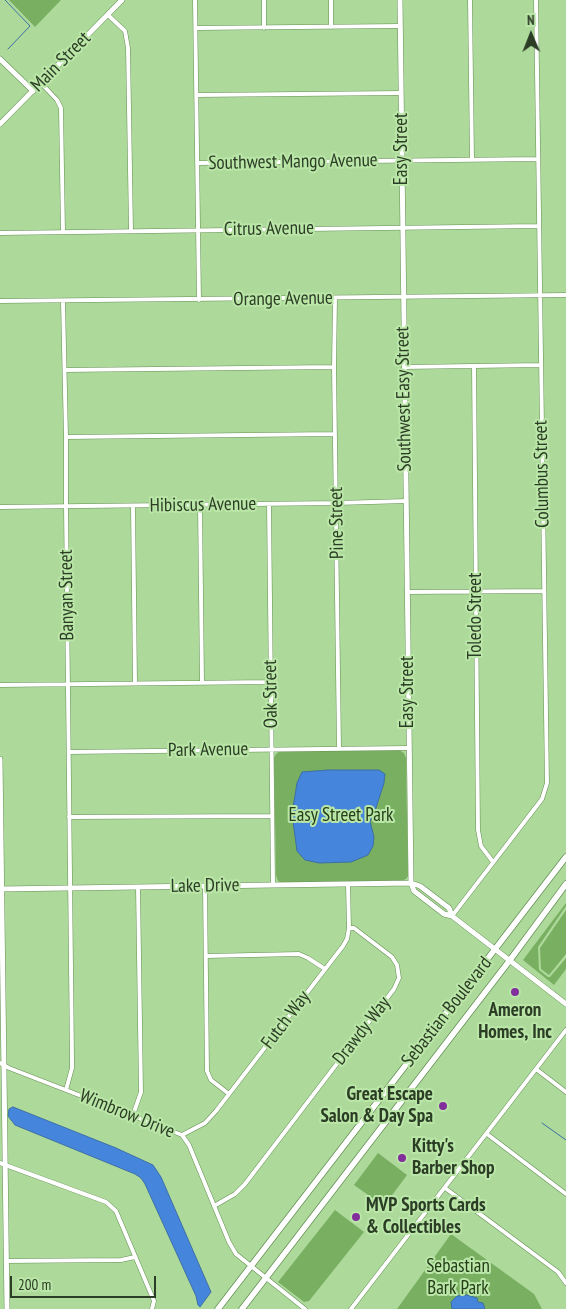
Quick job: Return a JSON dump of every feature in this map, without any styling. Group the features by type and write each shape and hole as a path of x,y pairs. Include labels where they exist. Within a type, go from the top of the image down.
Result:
{"main road":[{"name":"Sebastian Boulevard","path":"218,1309 566,857"},
{"name":"Sebastian Boulevard","path":"242,1309 510,960 566,884"}],"street":[{"name":"Main Street","path":"0,124 122,0"},
{"path":"195,0 199,300"},
{"path":"264,0 264,28"},
{"path":"331,0 331,27"},
{"name":"Easy Street","path":"400,0 403,297"},
{"path":"470,0 472,159"},
{"name":"Columbus Street","path":"452,916 542,799 546,783 536,0"},
{"path":"108,15 125,31 128,48 131,230"},
{"path":"196,28 400,26"},
{"path":"0,59 33,91"},
{"path":"41,83 58,100 61,108 63,232"},
{"path":"197,95 401,93"},
{"name":"Southwest Mango Avenue","path":"197,163 538,159"},
{"name":"Citrus Avenue","path":"0,233 539,226"},
{"name":"Orange Avenue","path":"0,301 63,302 566,294"},
{"name":"Southwest Easy Street","path":"403,297 406,500"},
{"name":"Pine Street","path":"335,298 334,367 340,748"},
{"name":"Banyan Street","path":"63,302 72,1058 72,1068 66,1090"},
{"path":"404,367 541,365"},
{"name":"Toledo Street","path":"474,366 478,830 481,846 493,862"},
{"path":"65,370 334,367"},
{"path":"66,437 335,434"},
{"name":"Easy Street","path":"406,500 411,883"},
{"name":"Hibiscus Avenue","path":"0,507 337,503 406,500"},
{"name":"Oak Street","path":"269,504 274,885"},
{"path":"200,505 202,683"},
{"path":"133,506 135,683"},
{"path":"407,592 543,591"},
{"path":"0,685 270,682"},
{"name":"Park Avenue","path":"69,752 408,748"},
{"path":"0,759 4,1108 2,1163 7,1309"},
{"path":"69,817 272,816"},
{"path":"411,883 414,891 444,914 452,916 566,1004"},
{"name":"Lake Drive","path":"1,889 411,883"},
{"name":"Futch Way","path":"182,1135 205,1123 343,946 347,939 349,928 348,884"},
{"path":"205,886 207,1070 211,1080 229,1094"},
{"path":"133,1115 141,1092 138,887"},
{"name":"Drawdy Way","path":"214,1206 235,1194 245,1184 394,989 399,978 397,965 392,957 354,928 349,928"},
{"path":"206,956 299,954 325,969"},
{"path":"351,1309 566,1030"},
{"name":"Wimbrow Drive","path":"2,1064 182,1135 189,1145 229,1242 236,1254 305,1309"},
{"path":"536,1069 566,1092"},
{"path":"487,1134 566,1194"},
{"path":"2,1163 106,1202 116,1211 154,1301 152,1309"},
{"path":"445,1188 558,1272 566,1283"},
{"path":"6,1261 122,1260 135,1257"}],"green space":[{"path":"9,0 61,0 35,27"},
{"name":"Easy Street Park","path":"399,750 404,753 406,758 408,876 406,879 401,881 282,883 278,881 276,875 274,758 276,754 280,751"},
{"path":"566,903 566,906 538,947 539,970 548,977 566,958 566,969 554,985 523,960"},
{"path":"566,910 566,954 549,975 541,969 540,948"},
{"path":"378,1153 407,1175 384,1206 354,1185"},
{"path":"335,1210 364,1232 309,1301 304,1302 278,1282"},
{"name":"Sebastian Bark Park","path":"451,1234 534,1294 542,1309 397,1309"}],"water":[{"path":"379,770 385,774 384,783 370,821 374,837 373,846 368,855 351,862 319,863 305,860 297,851 292,814 297,783 302,772"},
{"path":"13,1107 116,1148 153,1165 161,1177 211,1292 200,1307 141,1178 15,1125 8,1116 9,1109"},
{"path":"467,1295 477,1298 478,1302 483,1303 485,1309 452,1309 451,1302 457,1296"}],"waterway":[{"path":"5,0 30,26 8,49"},
{"path":"542,1123 566,1140"}],"place":[{"name":"Ameron Homes, Inc","path":"515,992"},
{"name":"Great Escape Salon & Day Spa","path":"443,1106"},
{"name":"Kitty's Barber Shop","path":"402,1158"},
{"name":"MVP Sports Cards & Collectibles","path":"356,1217"}]}
